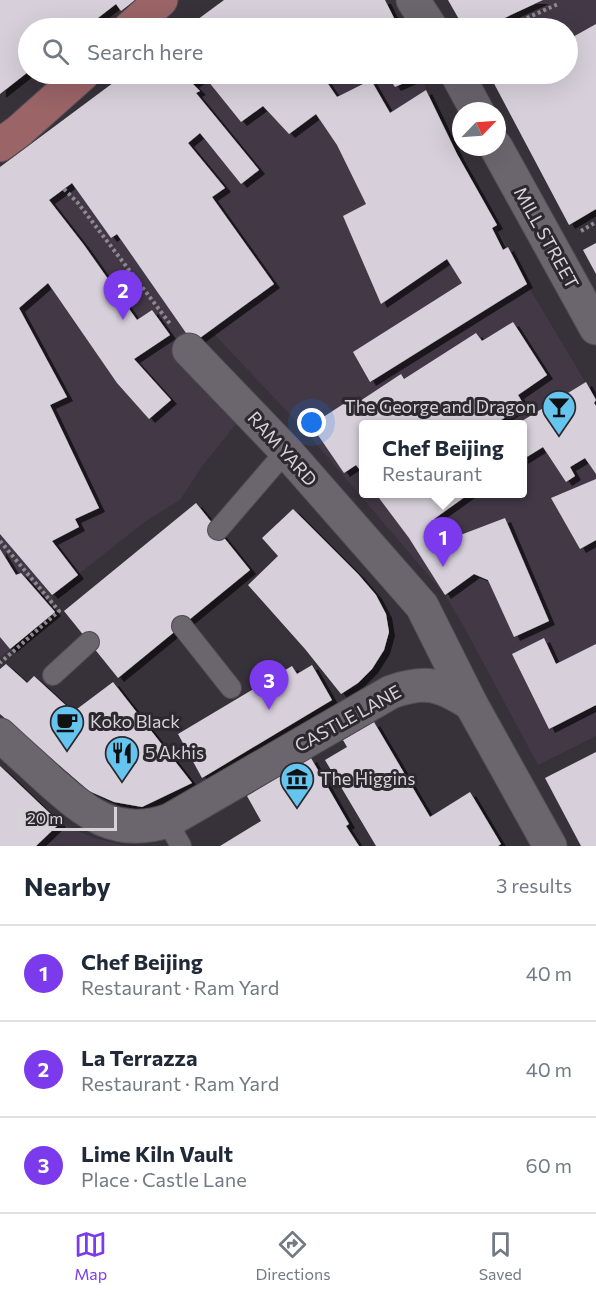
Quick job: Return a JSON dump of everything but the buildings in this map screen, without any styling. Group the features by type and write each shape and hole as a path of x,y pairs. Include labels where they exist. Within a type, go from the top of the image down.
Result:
{"main road":[{"path":"141,18 161,0"},
{"path":"0,145 72,84"}],"street":[{"path":"413,0 425,18"},
{"path":"462,84 472,102"},
{"name":"MILL STREET","path":"501,156 596,328"},
{"name":"RAM YARD","path":"189,350 286,451 422,606 471,704"},
{"name":"CASTLE LANE","path":"0,735 71,800 92,815 131,827 153,825 174,834 391,692 411,685 430,685 453,693 471,704"},
{"path":"471,704 550,846"}],"lane":[{"path":"218,530 286,451"},
{"path":"182,626 231,688"},
{"path":"53,675 89,642"}],"path":[{"path":"526,18 558,4"},
{"path":"64,189 78,203 189,350"},
{"path":"0,541 59,611 0,663"}],"shaded area":[{"path":"448,0 596,0 596,209 569,225 506,106 506,102 504,102 494,84 578,84 578,18 458,18"},
{"path":"112,84 424,84 452,144 452,156 458,156 527,284 596,400 596,736 538,765 445,595 362,498 527,498 527,420 359,420 359,494 301,426 211,331 179,352 240,419 203,465 180,500 146,521 52,595 55,612 0,658 0,167"},
{"path":"0,766 60,823 94,838 126,846 0,846"}],"place":[{"name":"La Terrazza","path":"123,320"},
{"name":"The George and Dragon","path":"559,436"},
{"name":"Chef Beijing","path":"443,567"},
{"name":"Lime Kiln Vault","path":"269,710"},
{"name":"Koko Black","path":"67,751"},
{"name":"5 Akhis","path":"122,782"},
{"name":"The Higgins","path":"297,808"}]}
